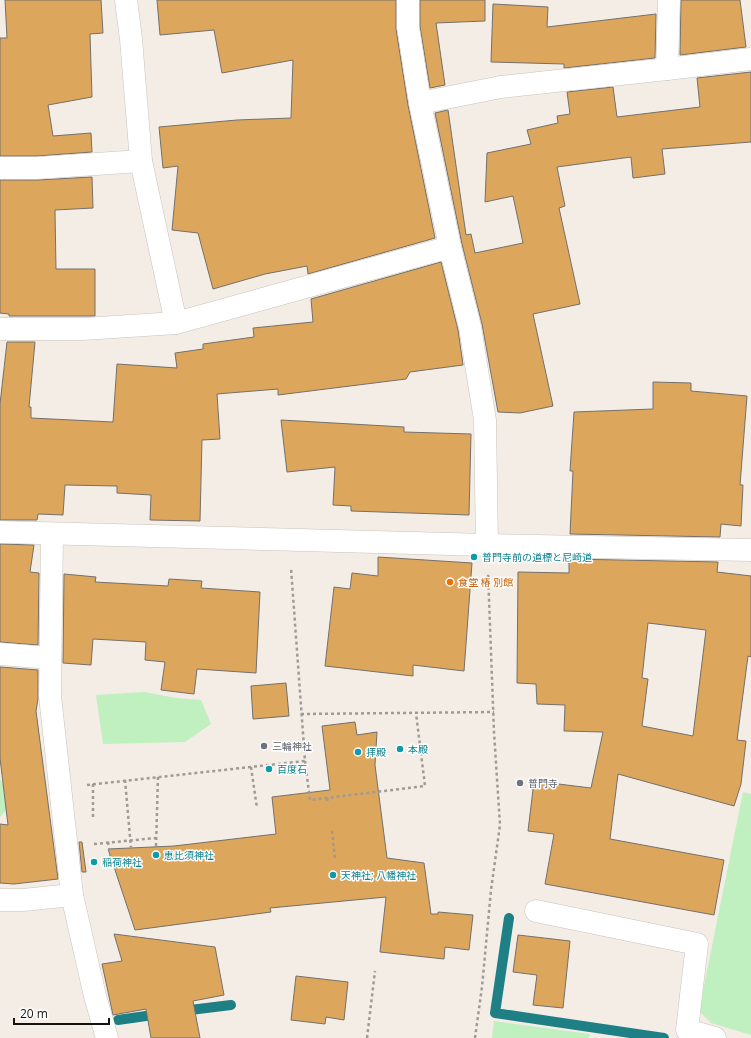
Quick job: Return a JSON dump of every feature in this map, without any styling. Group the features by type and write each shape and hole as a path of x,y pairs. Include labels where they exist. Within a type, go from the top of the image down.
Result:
{"street":[{"path":"126,0 131,39 141,161 176,323"},
{"path":"408,0 408,27 420,102 450,247 470,327 485,420 487,545"},
{"path":"667,68 669,0"},
{"path":"420,102 501,87 751,59"},
{"path":"0,168 38,168 141,161"},
{"path":"0,329 84,329 176,323 450,247"},
{"path":"0,532 487,545 751,550"},
{"path":"52,534 50,696 72,895 95,996 107,1038"},
{"path":"0,654 50,658"},
{"path":"0,900 23,900 72,895"},
{"path":"536,911 697,944 687,1030 715,1038"}],"path":[{"path":"289,539 301,714 310,800 425,786 416,713"},
{"path":"475,1038 482,986 491,890 500,825 487,545"},
{"path":"301,714 494,712"},
{"path":"86,785 305,761"},
{"path":"251,767 257,808"},
{"path":"156,846 158,776"},
{"path":"125,780 131,848"},
{"path":"93,823 94,784"},
{"path":"327,798 328,803"},
{"path":"332,831 335,859"},
{"path":"94,841 94,844 156,838"},
{"path":"108,842 111,859"},
{"path":"367,1038 375,971"}],"green space":[{"path":"144,692 176,698 201,700 211,724 185,742 103,744 96,695"},
{"path":"0,779 13,803 0,817"},
{"path":"743,792 751,794 751,1035 711,1023 699,1011"},
{"path":"494,1021 590,1034 589,1038 492,1038"}],"building":[{"path":"5,0 101,0 103,33 90,34 92,97 48,105 53,136 91,133 92,152 37,156 0,156 0,38 7,38"},
{"path":"157,0 396,0 396,29 408,105 435,238 308,274 307,266 265,274 213,289 198,233 172,230 178,166 163,168 159,127 237,120 291,118 293,60 222,73 214,30 160,35"},
{"path":"420,0 485,0 485,21 436,23 445,85 430,88 420,26"},
{"path":"681,0 740,0 746,47 680,55"},
{"path":"493,4 548,7 547,27 656,14 655,58 564,68 564,64 491,62"},
{"path":"751,72 751,142 662,149 665,174 633,178 631,157 557,167 565,206 559,208 580,304 533,314 553,406 520,413 498,412 482,324 462,244 435,113 448,110 466,235 471,234 475,253 523,243 513,196 485,202 487,153 531,144 527,130 558,123 557,116 570,114 567,92 613,87 617,117 700,107 697,78"},
{"path":"92,177 93,208 55,210 56,269 95,269 95,316 9,316 9,314 0,313 0,180 38,180"},
{"path":"441,262 458,330 463,365 410,372 406,379 278,395 278,389 217,394 220,439 202,440 200,521 150,520 151,495 117,493 117,486 65,485 63,515 38,514 37,520 0,520 0,404 7,342 35,342 29,407 31,407 31,418 113,422 117,364 177,368 175,353 203,349 203,344 254,337 253,328 313,322 311,299"},
{"path":"653,382 691,383 691,391 747,396 740,485 743,485 741,526 721,524 720,537 570,534 573,471 570,471 574,412 653,409"},
{"path":"281,420 404,427 404,432 471,434 469,515 351,511 351,506 333,505 335,467 287,472"},
{"path":"0,544 34,545 30,572 39,573 38,645 0,642"},
{"path":"378,557 472,563 464,671 413,665 413,676 325,666 334,587 350,589 352,573 378,576"},
{"path":"569,559 718,562 717,572 751,576 751,657 748,656 737,740 746,741 741,784 734,806 618,774 610,839 724,860 714,915 545,884 554,834 528,831 534,781 591,788 603,732 564,731 565,705 537,704 536,684 517,683 518,572 569,573","holes":["648,623 706,630 693,736 642,726 648,679 642,678"]},
{"path":"64,574 96,577 95,582 168,586 169,579 202,581 201,588 260,592 256,673 197,669 194,694 161,690 165,662 145,660 146,642 93,639 91,665 63,663"},
{"path":"0,667 38,670 38,699 36,711 58,879 14,884 0,883 0,824 8,825 0,758"},
{"path":"286,683 289,716 253,719 251,686"},
{"path":"355,722 357,735 377,732 375,765 387,858 424,863 431,914 438,914 438,912 473,915 469,950 445,947 444,959 380,952 386,897 270,908 271,912 135,930 108,849 174,846 276,834 272,797 330,790 322,726"},
{"path":"79,842 82,842 86,872 82,872"},
{"path":"114,934 215,947 224,995 193,1001 200,1038 151,1038 146,1009 113,1015 102,964 122,961"},
{"path":"518,935 570,941 563,1008 533,1005 537,975 513,972"},
{"path":"296,976 348,982 344,1020 326,1017 325,1024 291,1020"}],"waterway":[{"path":"509,918 495,1013 664,1038"},
{"path":"182,1011 231,1005"},
{"path":"118,1020 160,1014"}],"place":[{"name":"普門寺前の道標と尼崎道","path":"474,557"},
{"name":"食堂 椿 別館","path":"450,582"},
{"name":"三輪神社","path":"264,746"},
{"name":"本殿","path":"400,749"},
{"name":"拝殿","path":"358,752"},
{"name":"百度石","path":"269,769"},
{"name":"普門寺","path":"520,783"},
{"name":"恵比須神社","path":"156,855"},
{"name":"稲荷神社","path":"94,862"},
{"name":"天神社; 八幡神社","path":"333,875"}]}
